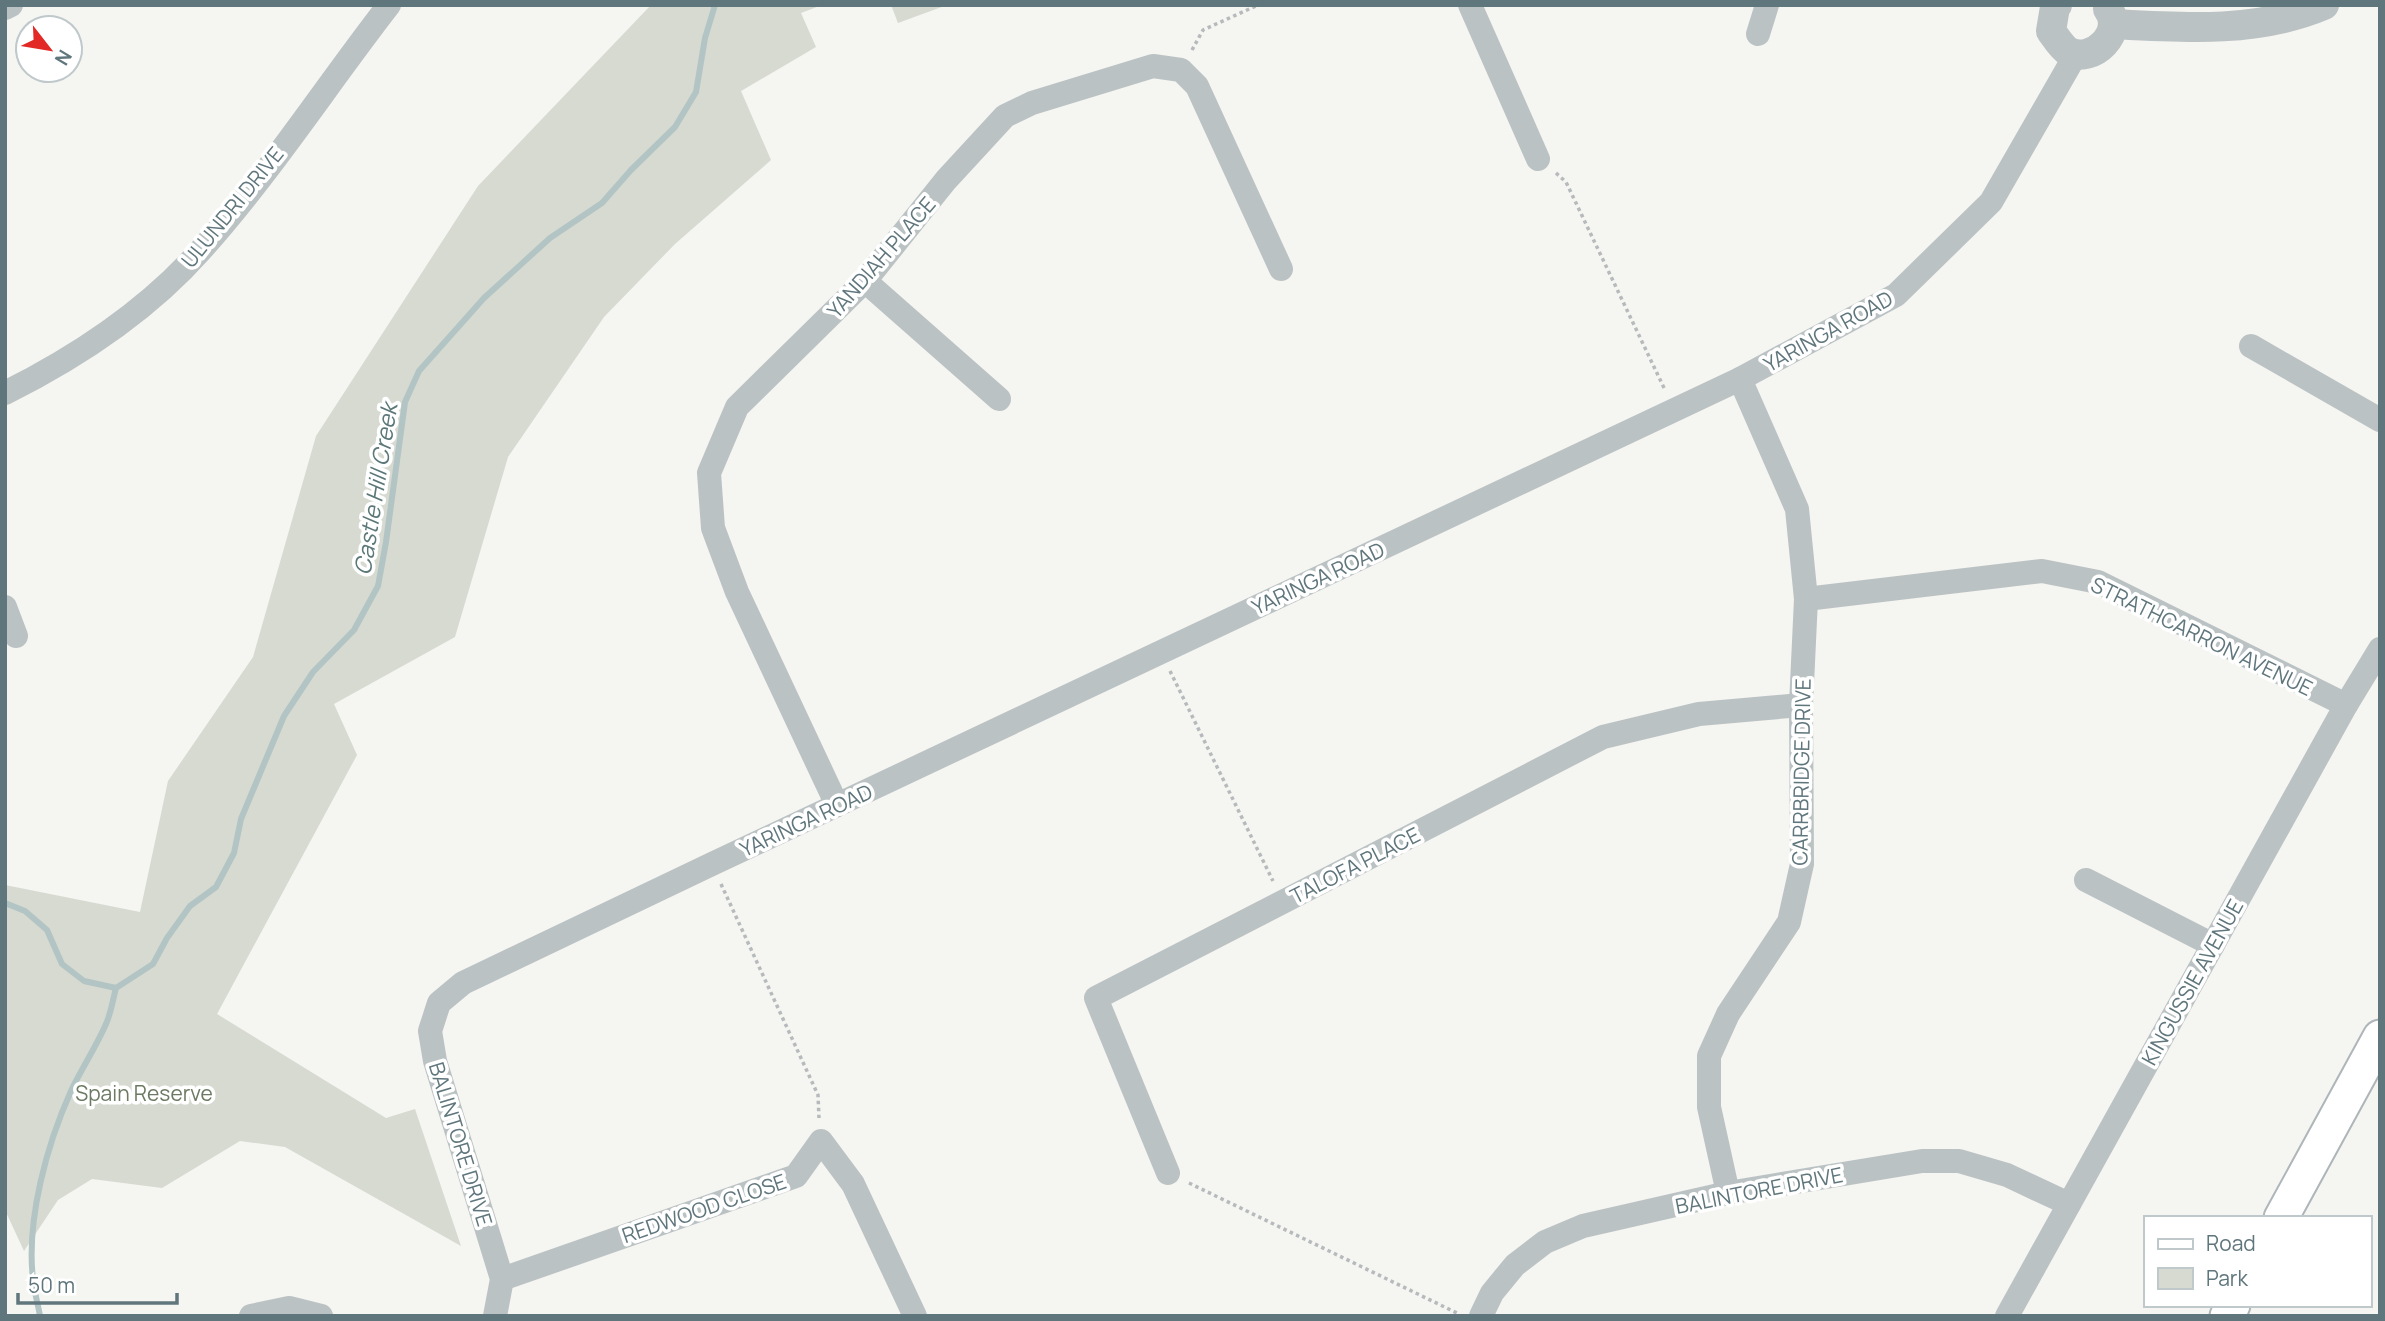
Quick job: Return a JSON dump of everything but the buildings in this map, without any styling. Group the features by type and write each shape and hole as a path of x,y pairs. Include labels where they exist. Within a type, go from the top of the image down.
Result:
{"main road":[{"path":"2282,1216 2380,1037"}],"street":[{"path":"5,8 11,5"},
{"path":"1470,5 1538,159"},
{"path":"1758,34 1767,5"},
{"path":"2057,5 2051,31 2066,50 2076,54 2090,54 2109,40 2110,15 2189,29 2271,22 2325,5"},
{"name":"ULUNDRI DRIVE","path":"5,393 64,361 125,320 200,251 234,211 380,8"},
{"name":"YARINGA ROAD","path":"463,983 1740,379 1896,295 1991,202 2076,54"},
{"name":"YANDIAH PLACE","path":"837,805 737,592 713,528 709,473 737,407 865,281 946,180 1005,116 1032,103 1153,66 1181,70"},
{"path":"1181,70 1197,86 1281,269"},
{"path":"865,281 999,399"},
{"path":"2251,345 2380,420"},
{"name":"CARRBRIDGE DRIVE","path":"1728,1194 1709,1107 1709,1056 1728,1014 1789,922 1802,863 1801,705 1806,599 1797,509 1740,379"},
{"name":"STRATHCARRON AVENUE","path":"1806,599 2042,571 2098,582 2346,705"},
{"path":"5,607 16,636"},
{"name":"KINGUSSIE AVENUE","path":"2007,1316 2346,705 2380,649"},
{"name":"TALOFA PLACE","path":"1168,1173 1096,998 1603,737 1699,714 1801,705"},
{"path":"2086,880 2213,946"},
{"name":"BALINTORE DRIVE","path":"463,983 439,1003 429,1031 435,1061 502,1279 495,1316"},
{"path":"821,1141 853,1184 915,1316"},
{"name":"REDWOOD CLOSE","path":"502,1279 796,1176 821,1141"},
{"name":"BALINTORE DRIVE","path":"1481,1316 1492,1293 1516,1265 1545,1242 1583,1226 1728,1194 1922,1161 1959,1161 2007,1175 2069,1204"},
{"path":"251,1316 289,1308 321,1316"}],"path":[{"path":"1181,70 1203,30 1258,5"},
{"path":"1538,159 1566,182 1675,410"},
{"path":"1160,652 1283,902"},
{"path":"712,863 818,1095 821,1141"},
{"path":"1168,1173 1462,1316"}],"green space":[{"name":"Spain Reserve","path":"651,5 822,5 801,13 816,47 741,91 771,160 675,244 604,317 508,457 455,637 334,704 357,755 217,1014 386,1118 415,1109 461,1246 285,1147 240,1141 162,1188 92,1179 58,1200 24,1251 5,1210 5,885 140,912 168,781 253,657 316,436 478,186"},
{"path":"891,5 947,5 898,23"}],"waterway":[{"name":"Castle Hill Creek","path":"5,903 25,911 47,930 62,964 84,981 116,988 153,964 167,938 190,906 216,887 234,853 241,819 284,716 313,672 354,630 378,586 405,402 419,371 484,298 550,238 602,203 675,127 696,92 705,38 715,5"},
{"path":"40,1316 32,1256 40,1183 62,1112 106,1024 116,988"}]}
